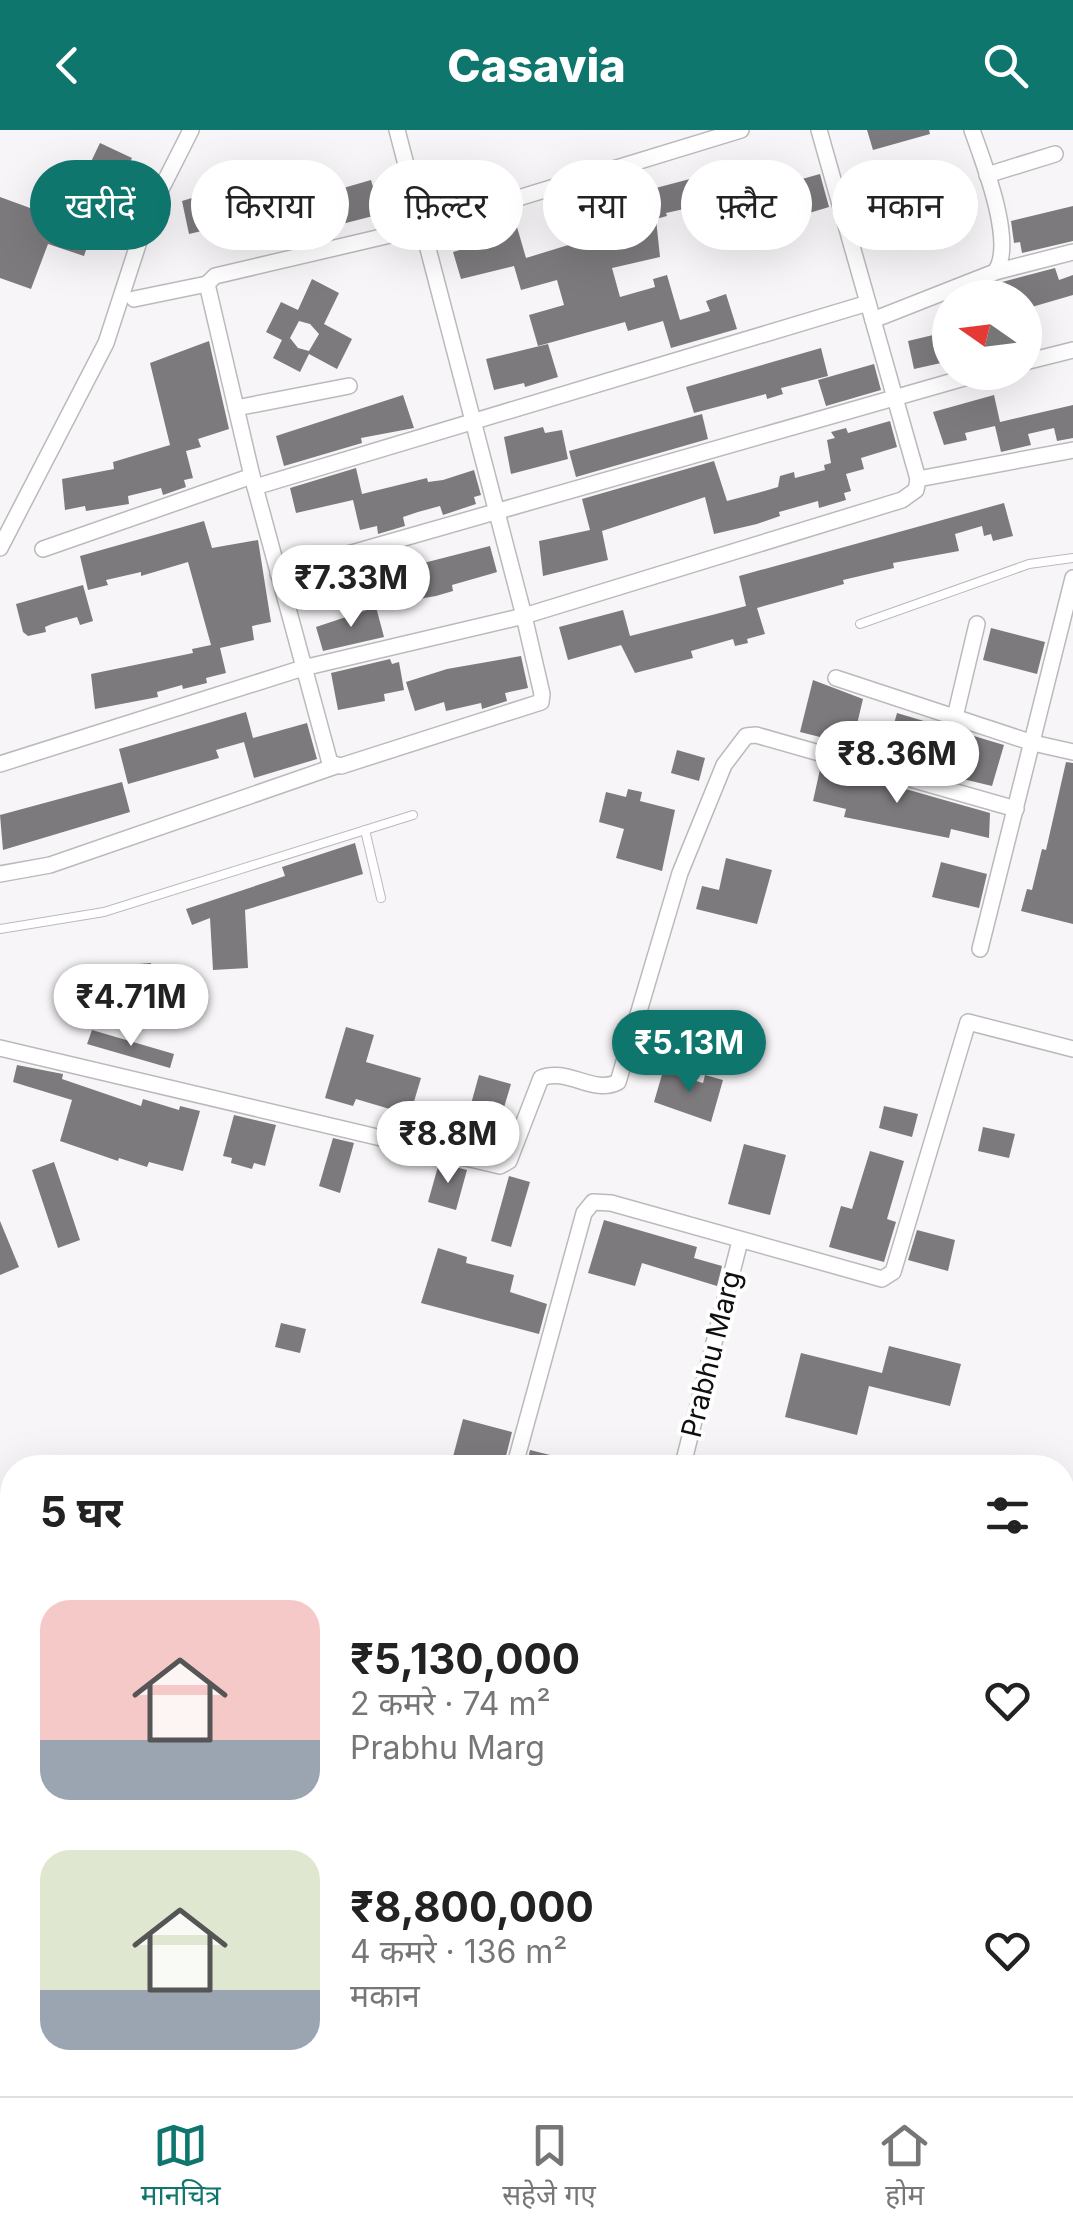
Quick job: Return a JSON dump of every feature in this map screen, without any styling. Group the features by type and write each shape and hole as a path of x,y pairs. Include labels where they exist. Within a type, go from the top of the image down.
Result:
{"street":[{"path":"0,548 106,343 146,217 191,130"},
{"path":"397,130 404,160"},
{"path":"523,197 741,130"},
{"path":"0,764 303,668 524,616 902,500 916,490 918,479 820,130"},
{"path":"972,130 1002,242 1000,265 995,272"},
{"path":"987,175 1055,154"},
{"path":"134,299 207,284 214,276 369,240"},
{"path":"0,874 50,865 336,766 541,702 524,616 426,250"},
{"path":"874,320 995,272 1073,252"},
{"path":"207,284 303,668 328,760 336,766"},
{"path":"43,549 254,482 868,303"},
{"path":"1042,358 1073,350"},
{"path":"236,408 348,386"},
{"path":"278,574 932,386"},
{"path":"918,479 1073,450"},
{"path":"980,949 1073,578"},
{"path":"954,717 977,624"},
{"path":"836,678 1034,743 1073,752"},
{"path":"0,1048 500,1166 509,1161 541,1078 558,1074 611,1086 623,1074 680,873 724,764 746,736 756,735 1016,809"},
{"path":"518,1455 588,1206 601,1201 876,1279 888,1277 968,1022 1073,1049"},
{"name":"Prabhu Marg","path":"685,1455 740,1241"}],"lane":[{"path":"860,624 1030,564 1073,558"},
{"path":"0,929 104,912 413,815"},
{"path":"365,830 380,898"}],"building":[{"path":"867,130 929,130 930,134 873,150"},
{"path":"100,143 132,158 131,160 92,160"},
{"path":"820,174 829,207 812,212 812,176"},
{"path":"369,181 369,217 349,222 349,186"},
{"path":"681,181 681,210 661,218 661,187"},
{"path":"0,197 30,208 30,250 46,250 31,289 0,278"},
{"path":"191,198 191,234 189,234 182,201"},
{"path":"1073,206 1073,241 1022,253 1020,242 1014,243 1011,221"},
{"path":"523,248 526,258 552,250 659,250 660,257 612,268 620,297 655,287 653,279 667,275 680,320 710,311 706,301 726,294 737,329 671,348 663,321 628,331 625,322 538,346 529,315 564,305 557,280 521,290 514,266 461,279 453,252"},
{"path":"1055,268 1059,280 1073,275 1073,295 1042,304 1042,280 1010,280"},
{"path":"312,279 339,293 324,324 352,339 337,369 309,354 300,372 273,358 282,340 266,332 281,302 298,310","holes":["299,321 310,324 319,334 309,351 298,348 290,338"]},
{"path":"932,335 932,365 914,369 908,341"},
{"path":"209,341 229,429 198,439 201,447 186,451 193,478 184,480 186,487 163,495 161,488 128,496 129,504 65,510 62,479 114,469 113,462 170,445 150,363"},
{"path":"548,344 558,377 525,387 524,383 494,390 486,359"},
{"path":"821,348 828,376 781,388 783,394 767,399 766,394 694,413 686,387"},
{"path":"874,364 881,390 826,406 818,380"},
{"path":"403,395 414,428 361,438 362,443 284,466 276,436"},
{"path":"994,395 1000,422 1073,405 1073,438 1057,441 1054,428 1028,434 1031,445 1001,452 995,426 965,433 967,440 944,445 933,412"},
{"path":"702,414 708,439 576,477 569,451"},
{"path":"890,421 897,447 861,458 864,469 846,474 851,491 844,493 846,500 819,508 818,501 779,512 780,516 757,524 714,534 705,497 602,531 608,560 543,576 539,541 590,530 582,499 714,461 727,501 778,487 780,476 794,472 795,478 825,470 824,465 831,463 827,440 835,438 831,432 846,428 848,433"},
{"path":"543,427 545,433 562,430 568,459 511,474 504,437"},
{"path":"356,468 362,494 427,478 428,482 443,480 474,470 481,495 474,497 476,504 443,515 440,506 403,517 405,526 378,534 377,526 360,530 353,500 296,513 290,488"},
{"path":"1004,503 1013,536 993,541 991,534 984,536 982,526 955,534 959,551 893,563 894,568 757,608 765,634 747,639 748,643 735,646 733,639 691,651 693,658 635,673 621,645 568,660 559,627 623,610 630,636 746,606 739,576"},
{"path":"204,521 212,548 258,540 271,622 252,626 254,640 220,648 226,673 206,678 207,683 183,689 182,685 157,692 158,697 95,709 91,674 193,653 192,649 211,645 188,562 141,576 141,572 106,580 108,585 88,590 80,556"},
{"path":"490,546 497,572 452,585 453,591 436,596 412,600 411,596 366,605 361,579"},
{"path":"83,585 93,621 80,625 77,617 45,627 46,632 28,636 23,632 16,604"},
{"path":"376,607 384,637 323,651 316,627"},
{"path":"991,628 1045,642 1037,674 983,660"},
{"path":"521,656 528,688 505,693 507,701 482,709 481,703 446,711 444,702 415,711 406,682 447,669"},
{"path":"390,659 392,664 399,662 404,690 384,694 385,701 338,710 331,673"},
{"path":"813,680 863,699 852,745 843,743 842,748 827,743 828,739 800,732"},
{"path":"246,712 253,738 307,723 317,759 254,778 244,742 216,750 219,758 128,784 119,749"},
{"path":"897,713 1004,745 992,786 884,760"},
{"path":"677,750 705,758 699,781 671,773"},
{"path":"1066,762 1073,763 1073,924 1021,911 1027,889 1032,890 1042,849 1046,850"},
{"path":"821,765 990,813 989,838 951,829 949,838 844,817 846,809 813,801"},
{"path":"122,782 130,812 3,850 0,815"},
{"path":"628,789 642,792 640,801 675,810 662,871 616,858 624,829 599,822 606,792 626,797"},
{"path":"355,843 363,874 245,910 248,968 213,970 210,918 192,925 186,909 285,876 282,867"},
{"path":"726,858 772,870 757,924 696,909 702,886 719,890"},
{"path":"941,862 987,874 979,908 932,897"},
{"path":"151,963 153,1000 117,1003 114,966"},
{"path":"346,1027 374,1035 366,1062 421,1078 410,1115 356,1099 353,1106 325,1098"},
{"path":"92,1030 174,1054 170,1068 87,1044"},
{"path":"17,1065 63,1074 62,1079 141,1106 143,1099 179,1110 180,1106 200,1111 183,1171 149,1162 147,1167 119,1158 118,1161 60,1141 72,1100 13,1082"},
{"path":"663,1071 703,1083 705,1075 723,1080 711,1122 654,1102"},
{"path":"479,1075 511,1084 497,1131 466,1122"},
{"path":"884,1106 918,1114 912,1137 879,1128"},
{"path":"234,1115 276,1125 265,1166 254,1163 252,1169 231,1163 232,1158 223,1156"},
{"path":"983,1127 1015,1134 1009,1158 978,1151"},
{"path":"333,1138 354,1143 340,1193 319,1186"},
{"path":"744,1144 786,1155 770,1215 728,1204"},
{"path":"870,1151 904,1161 887,1219 896,1222 884,1262 829,1247 841,1206 852,1209"},
{"path":"54,1162 80,1240 58,1248 32,1170"},
{"path":"439,1163 467,1170 456,1210 428,1202"},
{"path":"509,1176 530,1182 511,1247 491,1241"},
{"path":"604,1220 697,1247 694,1258 722,1266 717,1286 642,1263 635,1286 588,1273"},
{"path":"0,1221 19,1267 0,1275"},
{"path":"917,1230 955,1240 948,1271 908,1260"},
{"path":"438,1248 467,1257 466,1263 514,1275 510,1292 547,1304 539,1334 421,1303"},
{"path":"281,1323 306,1329 300,1353 275,1347"},
{"path":"889,1346 961,1364 950,1406 869,1386 857,1435 785,1417 801,1353 882,1373"},
{"path":"463,1419 512,1432 506,1455 453,1455"}]}
